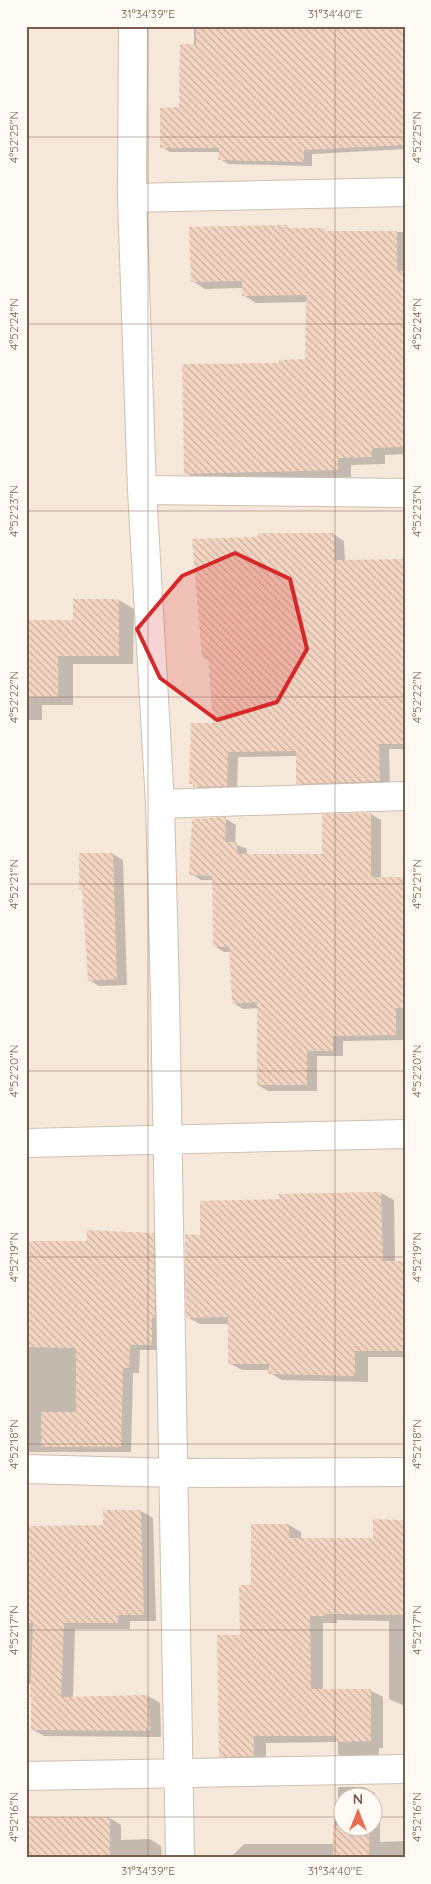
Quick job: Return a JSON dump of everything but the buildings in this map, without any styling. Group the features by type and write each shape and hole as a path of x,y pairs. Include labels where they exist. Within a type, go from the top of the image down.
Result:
{"street":[{"path":"133,26 132,198 142,490 160,804 180,1858"},
{"path":"132,198 405,192"},
{"path":"142,490 405,493"},
{"path":"160,804 405,796"},
{"path":"26,1144 405,1134"},
{"path":"26,1469 174,1473 405,1472"},
{"path":"26,1776 177,1775 405,1769"}],"highlighted area":[{"path":"235,553 290,579 307,649 277,702 217,720 160,678 137,629 182,576"}],"shaded area":[{"path":"26,26 405,26 405,1858 26,1858"}]}
